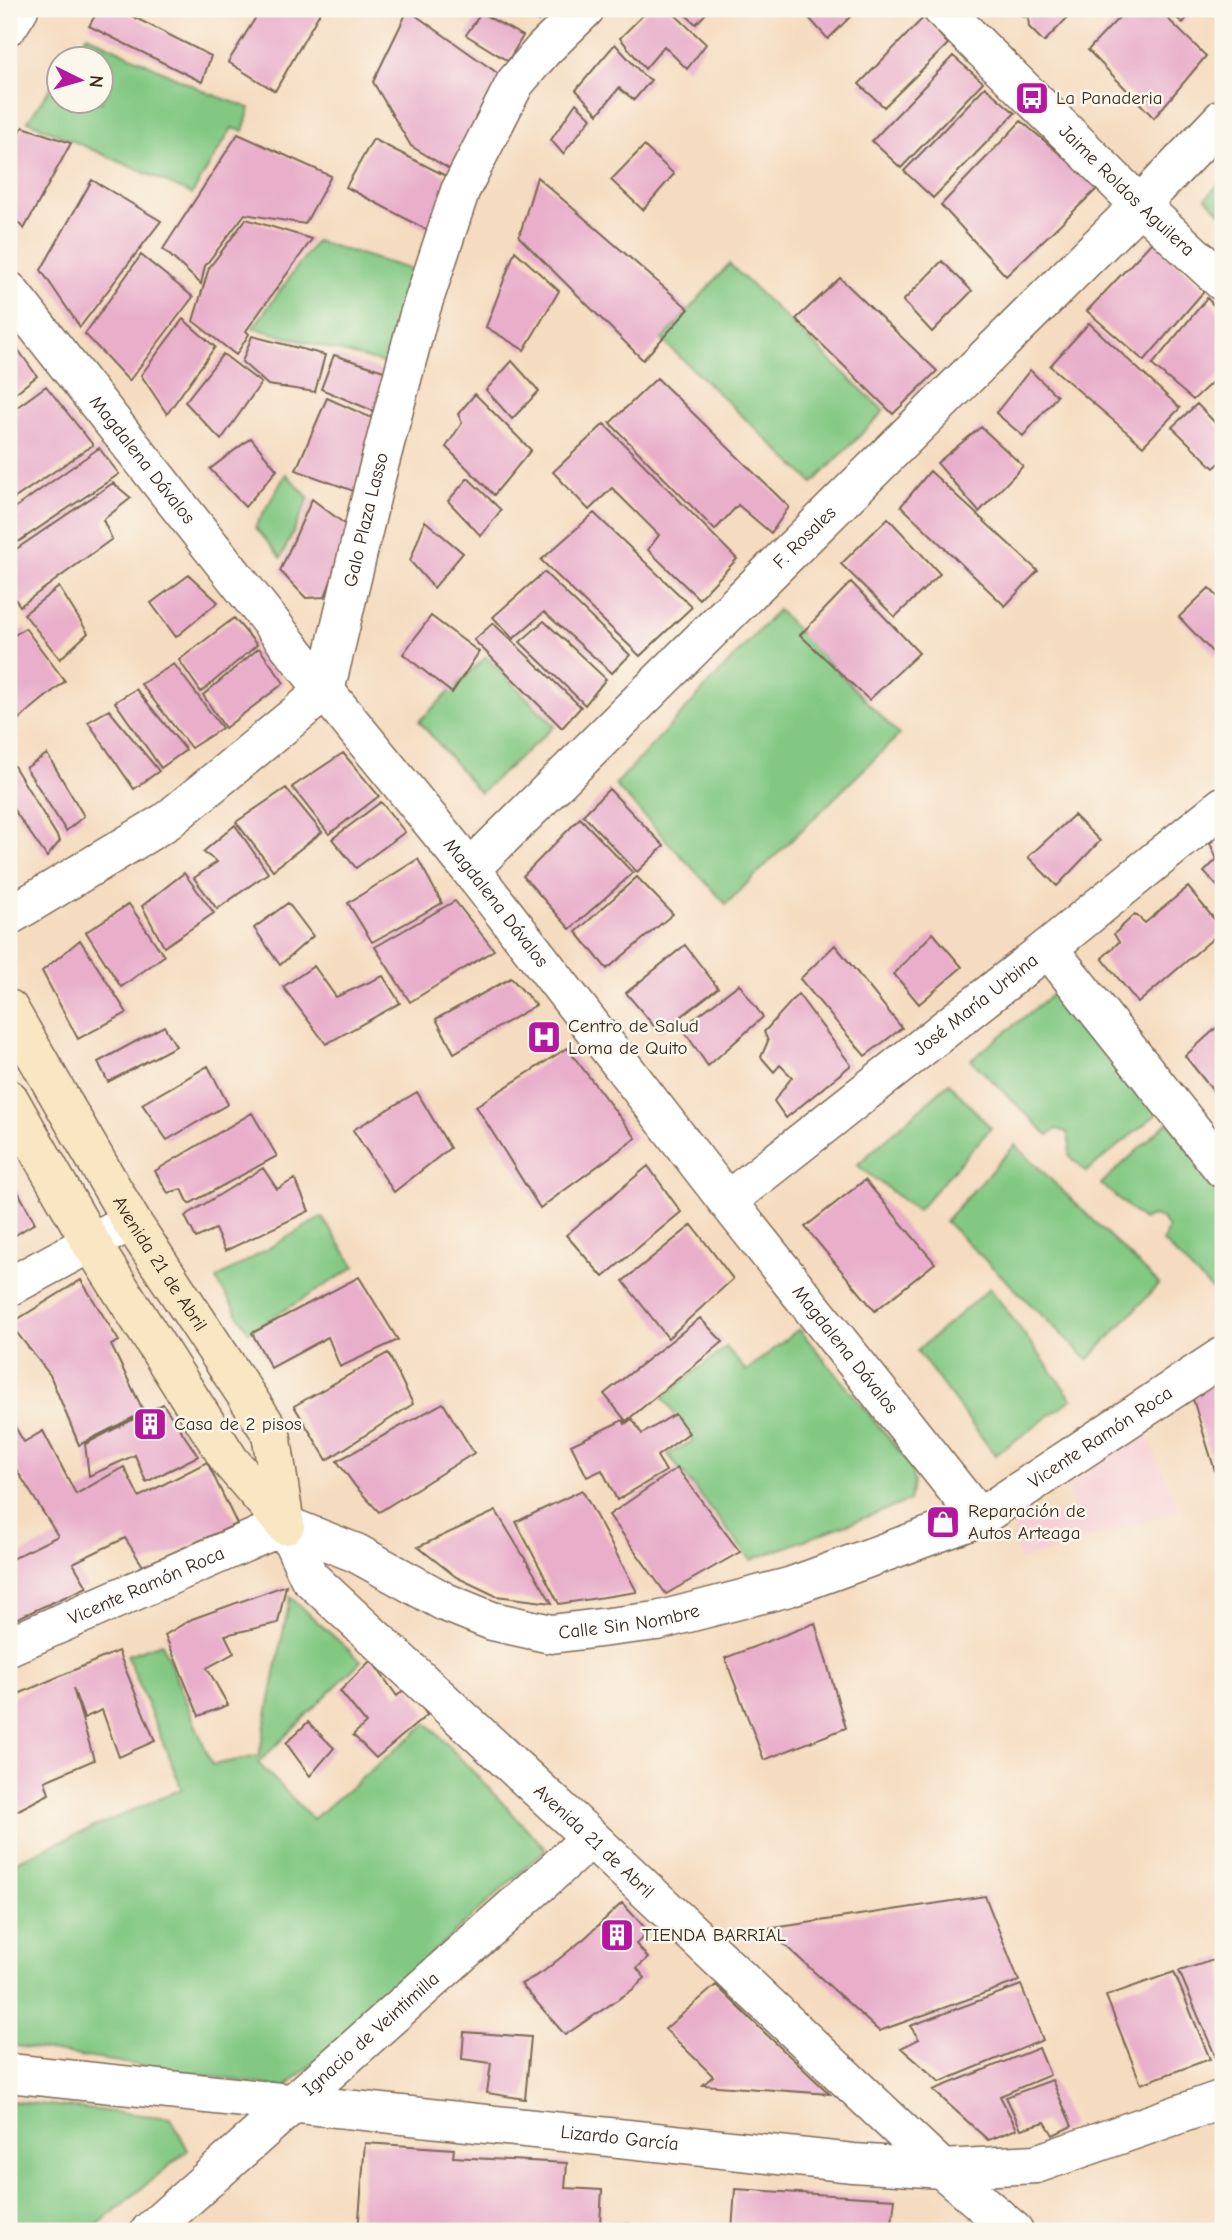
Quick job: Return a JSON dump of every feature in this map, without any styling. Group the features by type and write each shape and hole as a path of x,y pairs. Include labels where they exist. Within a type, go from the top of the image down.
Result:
{"main road":[{"name":"Avenida 21 de Abril","path":"9,1009 131,1221 271,1433 285,1525"},
{"name":"Avenida 21 de Abril","path":"9,1099 90,1242 230,1461 285,1525"}],"street":[{"path":"9,25 19,9"},
{"name":"Galo Plaza Lasso","path":"325,691 374,485 418,318 460,191 515,83 543,50 585,9"},
{"name":"Jaime Roldos Aguilera","path":"942,9 1140,205 1223,282"},
{"name":"F. Rosales","path":"470,869 1140,205 1223,118"},
{"name":"Magdalena Dávalos","path":"9,291 325,691 470,869 727,1201 979,1518"},
{"path":"9,916 167,821 325,691"},
{"name":"José María Urbina","path":"727,1201 1223,806"},
{"path":"1048,948 1223,1169"},
{"path":"9,1287 131,1221"},
{"name":"Vicente Ramón Roca","path":"979,1518 1223,1356"},
{"name":"Calle Sin Nombre","path":"285,1525 356,1553 457,1607 492,1621 551,1634 657,1622 789,1587 979,1518"},
{"name":"Vicente Ramón Roca","path":"9,1646 285,1525"},
{"name":"Avenida 21 de Abril","path":"285,1525 309,1577 942,2169 1014,2231"},
{"name":"Ignacio de Veintimilla","path":"150,2231 591,1838"},
{"name":"Lizardo García","path":"9,2073 853,2163 942,2169 1036,2164 1223,2099"}],"shaded area":[{"path":"1146,1432 1179,1511 1020,1560 1013,1528 1074,1509 1068,1486"}],"green space":[{"path":"87,35 110,46 79,46"},
{"path":"116,49 208,93 250,108 243,131 232,128 192,194 28,121 46,94 46,116 116,116"},
{"path":"1223,179 1223,215 1206,198"},
{"path":"316,241 425,274 394,366 253,328"},
{"path":"729,264 884,411 813,483 662,340"},
{"path":"286,474 309,498 281,558 255,527"},
{"path":"778,610 899,735 726,904 615,785"},
{"path":"486,657 555,726 480,793 419,721"},
{"path":"1059,989 1158,1113 1086,1172 1069,1155 1067,1132 1057,1129 1048,1135 971,1060"},
{"path":"949,1083 991,1128 917,1211 857,1165"},
{"path":"1168,1122 1223,1190 1223,1289 1216,1294 1163,1242 1168,1228 1161,1218 1151,1216 1143,1220 1101,1184"},
{"path":"1015,1145 1159,1284 1088,1360 945,1221"},
{"path":"322,1217 355,1267 249,1332 216,1279"},
{"path":"990,1288 1072,1399 995,1455 917,1351"},
{"path":"799,1329 910,1464 914,1483 909,1501 751,1560 668,1454 693,1441 663,1397 726,1347 746,1371"},
{"path":"290,1597 361,1661 258,1763 313,1819 427,1723 546,1849 285,2088 9,2045 9,1864 182,1789 127,1655 162,1643 212,1765 259,1756"},
{"path":"9,2101 171,2118 188,2150 90,2231 9,2231"}],"building":[{"path":"99,9 118,9 211,56 202,82 89,26"},
{"path":"261,9 322,9 275,91 228,62"},
{"path":"522,9 548,9 538,21"},
{"path":"649,9 669,9 706,44 687,69 664,46 645,69 620,38"},
{"path":"679,9 710,9 696,24"},
{"path":"801,9 858,9 828,39"},
{"path":"1014,9 1076,9 1044,42 1029,27 1028,16 1023,17"},
{"path":"1127,9 1158,9 1206,56 1154,118 1088,50"},
{"path":"1166,9 1193,9 1183,23"},
{"path":"408,10 503,77 456,173 411,146 373,82"},
{"path":"481,13 523,36 508,61 466,35"},
{"path":"924,17 948,44 884,107 859,84"},
{"path":"615,44 643,75 651,80 634,100 619,88 598,114 576,90"},
{"path":"953,56 983,82 901,168 872,141"},
{"path":"985,87 1015,113 933,198 904,171"},
{"path":"576,103 591,118 563,154 551,140"},
{"path":"1021,121 1099,187 1006,276 941,205"},
{"path":"23,127 71,143 24,229 9,213 9,146"},
{"path":"238,134 331,176 305,224 245,214 205,266 201,284 163,249"},
{"path":"373,139 454,180 427,230 346,187"},
{"path":"644,146 674,174 643,210 611,180"},
{"path":"537,177 689,309 643,360 519,237"},
{"path":"92,180 161,221 80,327 41,270"},
{"path":"246,219 312,239 246,331 249,334 236,355 193,321 209,268"},
{"path":"1154,240 1205,290 1144,361 1087,311"},
{"path":"515,251 559,291 524,350 486,327"},
{"path":"141,255 193,297 129,381 85,334"},
{"path":"942,261 972,291 932,332 903,301"},
{"path":"840,278 937,371 893,414 796,319"},
{"path":"1207,298 1223,316 1223,372 1193,400 1152,365"},
{"path":"183,319 215,347 167,414 141,375"},
{"path":"1089,323 1180,408 1143,446 1050,366"},
{"path":"252,336 325,355 315,392 268,385 242,362"},
{"path":"9,337 37,376 9,398"},
{"path":"223,354 261,383 221,440 185,402"},
{"path":"334,355 393,374 383,415 321,389"},
{"path":"512,361 539,391 512,419 486,390"},
{"path":"1030,370 1057,396 1023,436 996,413"},
{"path":"657,378 789,507 771,533 738,505 715,530 610,423"},
{"path":"46,386 93,445 9,502 9,413"},
{"path":"475,394 531,450 494,495 446,447 462,423 458,414"},
{"path":"327,398 381,422 359,493 296,470"},
{"path":"1197,404 1223,431 1223,460 1214,468 1172,427"},
{"path":"604,424 737,559 699,599 648,550 659,535 612,488 589,510 553,472"},
{"path":"981,427 1023,466 979,512 937,463"},
{"path":"251,438 277,470 245,507 210,469"},
{"path":"99,448 119,474 9,548 9,512"},
{"path":"930,471 1038,571 1005,606 901,506"},
{"path":"468,478 501,510 481,536 448,501"},
{"path":"113,483 131,498 103,520 112,539 20,606 9,590 9,554"},
{"path":"312,499 350,528 325,597 306,598 280,571"},
{"path":"594,513 692,607 640,656 541,560"},
{"path":"888,518 940,574 895,617 841,564"},
{"path":"425,521 463,553 434,588 410,561"},
{"path":"544,572 630,655 612,673 544,612 513,639 493,617"},
{"path":"189,575 218,602 176,637 151,603"},
{"path":"851,582 919,653 869,700 800,635"},
{"path":"59,587 88,633 60,659 24,614"},
{"path":"1209,588 1223,602 1223,647 1216,656 1179,617"},
{"path":"431,616 479,652 452,693 403,654"},
{"path":"234,618 257,645 201,692 179,660"},
{"path":"544,621 606,679 585,705 520,642"},
{"path":"493,623 581,707 562,728 474,640"},
{"path":"25,628 65,681 9,727 9,639"},
{"path":"259,648 284,683 225,728 203,695"},
{"path":"174,664 222,728 191,748 141,684"},
{"path":"136,689 186,750 161,768 115,702"},
{"path":"109,710 159,771 134,789 88,722"},
{"path":"343,753 379,796 329,834 292,787"},
{"path":"47,754 84,816 66,831 26,768"},
{"path":"9,758 60,841 47,857 9,803"},
{"path":"286,788 322,832 273,870 236,822"},
{"path":"609,789 664,846 637,872 583,815"},
{"path":"381,802 405,832 356,868 332,839"},
{"path":"1074,815 1100,841 1057,886 1028,857"},
{"path":"580,818 633,873 570,929 523,876"},
{"path":"235,825 268,873 217,909 194,878 217,862 203,852"},
{"path":"1223,832 1223,892 1204,872 1217,859 1210,843"},
{"path":"418,859 442,903 372,942 348,903"},
{"path":"184,873 214,913 164,947 142,906"},
{"path":"637,877 673,914 607,969 576,932"},
{"path":"1188,887 1223,930 1138,1003 1102,958 1119,942 1114,934 1135,914 1145,923"},
{"path":"455,901 494,950 410,1002 375,947"},
{"path":"288,903 313,936 280,965 254,928"},
{"path":"129,904 164,956 121,987 86,932"},
{"path":"933,933 962,967 919,1004 894,974"},
{"path":"80,940 127,1013 78,1039 42,971"},
{"path":"685,945 718,988 660,1033 626,993"},
{"path":"835,945 902,1028 865,1056 800,979"},
{"path":"314,966 336,997 383,976 400,1003 326,1044 283,987"},
{"path":"511,978 536,1005 454,1053 436,1019"},
{"path":"739,984 763,1017 708,1066 682,1028"},
{"path":"798,994 851,1065 786,1118 774,1101 792,1077 780,1065 774,1072 761,1057 768,1041 764,1032"},
{"path":"1223,1022 1223,1093 1218,1097 1185,1056"},
{"path":"164,1026 176,1046 108,1082 98,1062"},
{"path":"567,1048 636,1138 540,1208 476,1106"},
{"path":"208,1066 228,1104 167,1140 142,1104"},
{"path":"417,1092 450,1148 394,1192 353,1130"},
{"path":"252,1113 277,1156 189,1204 182,1189 168,1193 155,1171"},
{"path":"648,1166 681,1212 603,1277 566,1235"},
{"path":"263,1168 277,1189 295,1179 309,1211 225,1251 215,1229 196,1238 185,1216"},
{"path":"865,1180 935,1263 875,1311 805,1227"},
{"path":"16,1188 35,1223 9,1239 9,1192"},
{"path":"692,1225 733,1279 668,1338 623,1281"},
{"path":"359,1277 398,1340 340,1367 328,1337 271,1368 252,1333"},
{"path":"81,1280 119,1341 111,1345 144,1412 79,1445 50,1375 10,1324"},
{"path":"700,1318 723,1342 626,1421 604,1394"},
{"path":"388,1353 413,1404 327,1460 294,1406"},
{"path":"1223,1376 1223,1497 1192,1396"},
{"path":"443,1403 474,1453 379,1512 337,1461"},
{"name":"Casa de 2 pisos","path":"163,1404 198,1456 146,1482 135,1455 89,1476 85,1444"},
{"path":"675,1414 689,1433 657,1456 666,1471 617,1500 602,1470 587,1477 571,1445 623,1420 625,1424 632,1419 642,1434"},
{"path":"9,1417 24,1442 43,1431 76,1494 124,1467 139,1497 207,1462 237,1524 143,1566 125,1538 73,1563 87,1587 9,1622 9,1560 58,1536 16,1469 9,1473"},
{"path":"677,1468 740,1552 666,1594 609,1515"},
{"path":"582,1490 637,1592 559,1604 516,1522"},
{"path":"496,1511 552,1603 496,1596 456,1577 418,1547"},
{"path":"286,1585 278,1623 225,1635 234,1653 207,1668 228,1705 199,1716 165,1635 192,1619"},
{"path":"815,1623 846,1728 764,1760 725,1658"},
{"path":"118,1651 155,1741 119,1757 102,1710 84,1718 73,1688 94,1760 45,1781 49,1794 9,1815 9,1698"},
{"path":"371,1660 397,1696 408,1686 427,1715 376,1758 353,1735 366,1723 340,1691"},
{"path":"308,1722 334,1748 310,1776 286,1743"},
{"path":"985,1896 1019,1981 879,2031 767,1929"},
{"path":"622,1903 649,1932 636,1944 648,1958 637,1968 645,1978 632,1990 565,2035 521,1984 543,1972"},
{"path":"1223,1957 1223,2055 1216,2058 1179,1971"},
{"path":"1174,1972 1210,2059 1141,2084 1106,1996"},
{"path":"716,1985 830,2094 703,2085 713,2076 665,2029"},
{"path":"1021,1985 1043,2040 940,2082 901,2048 919,2039 910,2026"},
{"path":"464,2032 531,2037 525,2099 487,2093 491,2063 462,2059"},
{"path":"1039,2048 1050,2075 1000,2096 1017,2129 988,2140 933,2090"},
{"path":"1052,2080 1072,2126 1053,2135 1045,2122 1021,2129 1006,2097"},
{"path":"365,2143 454,2149 453,2157 567,2163 565,2188 602,2190 600,2223 629,2224 629,2231 358,2231"},
{"path":"735,2189 895,2199 891,2231 732,2231"}],"place":[{"name":"La Panaderia","path":"1032,98"},
{"name":"Centro de Salud Loma de Quito","path":"544,1037"},
{"name":"Casa de 2 pisos","path":"150,1424"},
{"name":"Reparación de Autos Arteaga","path":"943,1522"},
{"name":"TIENDA BARRIAL","path":"617,1935"}]}
